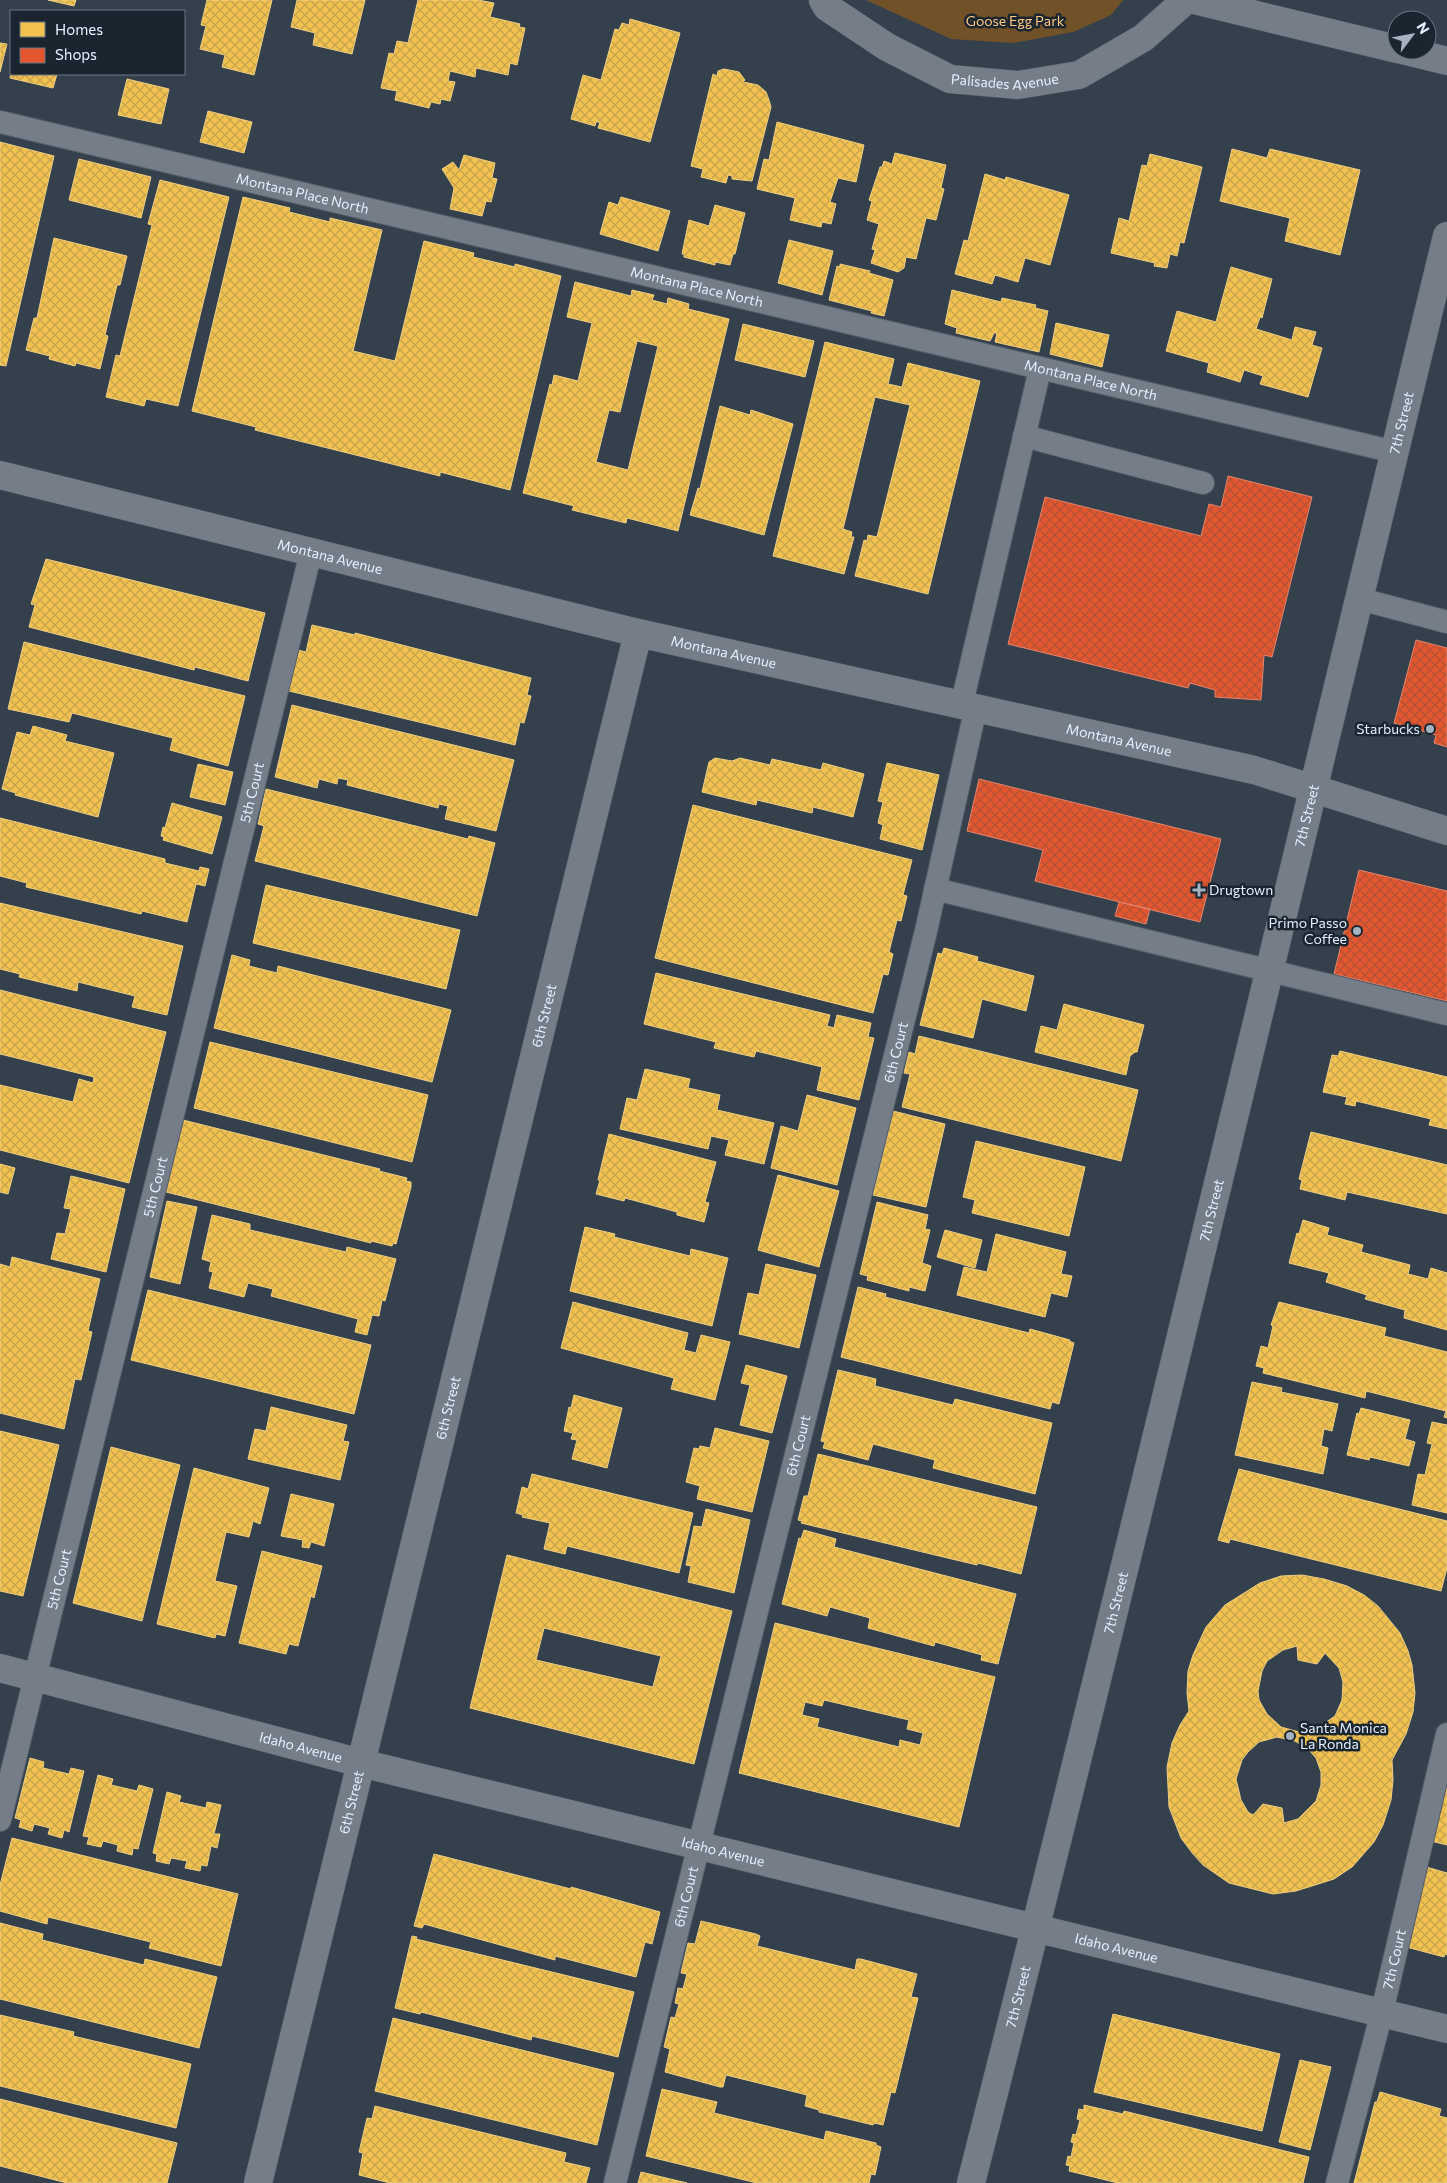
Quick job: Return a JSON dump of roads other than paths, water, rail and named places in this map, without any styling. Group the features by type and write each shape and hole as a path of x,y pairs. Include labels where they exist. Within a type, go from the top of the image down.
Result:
{"street":[{"name":"Palisades Avenue","path":"822,0 827,7 887,46 950,79 1018,85 1079,75 1143,38 1186,0"},
{"path":"1194,0 1387,47"},
{"name":"7th Street","path":"971,2183 1036,1928 1270,972 1312,788 1360,599 1447,236"},
{"name":"Montana Avenue","path":"0,475 638,633 969,705 1254,770 1447,832"},
{"name":"6th Street","path":"258,2183 638,633"},
{"name":"Idaho Avenue","path":"0,1668 361,1763 1447,2028"}],"lane":[{"name":"Montana Place North","path":"0,122 1395,452"},
{"name":"6th Court","path":"615,2183 700,1846 935,889 969,705 1024,436 1040,369"},
{"path":"1024,436 1203,483"},
{"name":"5th Court","path":"0,1820 311,552"},
{"path":"1360,599 1447,622"},
{"path":"935,889 1447,1014"},
{"name":"7th Court","path":"1337,2183 1382,2012 1447,1734"}],"place":[{"name":"Starbucks","path":"1430,729"},
{"name":"Drugtown","path":"1199,890"},
{"name":"Primo Passo Coffee","path":"1357,931"},
{"name":"Santa Monica La Ronda","path":"1290,1736"}],"park label":[{"name":"Goose Egg Park","path":"1015,21"}]}
